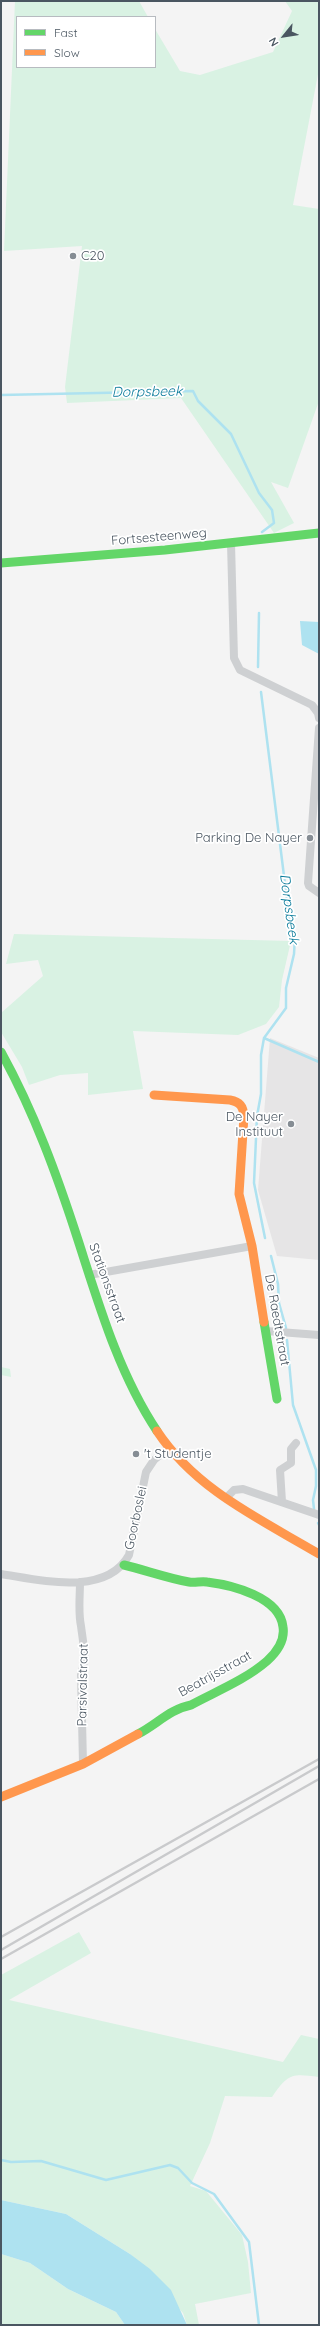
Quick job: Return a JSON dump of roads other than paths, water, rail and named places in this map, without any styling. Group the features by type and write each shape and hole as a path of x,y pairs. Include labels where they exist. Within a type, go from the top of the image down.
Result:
{"street":[{"name":"Fortsesteenweg","path":"1,563 231,543 319,533"},
{"path":"231,543 234,658 240,670 312,704 318,713 319,718"},
{"path":"319,728 308,883 309,886 319,893"},
{"name":"Stationsstraat","path":"1,1052 27,1100 39,1130 89,1275 137,1399 145,1414 168,1448 202,1481 226,1498 319,1554"},
{"name":"De Raedtstraat","path":"154,1095 165,1097 230,1100 238,1102 243,1106 244,1116 239,1194 252,1246 277,1398"},
{"path":"89,1275 252,1246"},
{"path":"266,1331 319,1335"},
{"path":"282,1502 280,1470 290,1463 291,1449 296,1443"},
{"name":"Goorboslei","path":"1,1574 41,1580 80,1582 101,1580 124,1565 129,1555 146,1472 154,1460 168,1448"},
{"path":"226,1498 234,1490 243,1489 319,1516"},
{"name":"Beatrijsstraat","path":"1,1797 83,1764 144,1731 151,1724 175,1711 191,1705 255,1670 276,1652 282,1638 283,1627 279,1614 272,1605 263,1598 244,1590 199,1581 190,1582 124,1565"},
{"name":"Parsivalstraat","path":"80,1582 80,1626 84,1635 84,1666 81,1675 83,1764"}],"water":[{"path":"300,621 319,622 319,654 302,645"},
{"path":"1,2200 66,2214 130,2254 150,2269 171,2290 187,2325 125,2325 116,2312 68,2289 30,2263 1,2254"}],"waterway":[{"name":"Dorpsbeek","path":"1,395 193,391 198,401 231,434 259,493 272,510 274,523 262,532"},
{"name":"Dorpsbeek","path":"258,667 259,613"},
{"name":"Dorpsbeek","path":"261,692 290,924 295,936 294,954 286,988 286,1008 264,1038 261,1055 261,1094 257,1116 254,1183 265,1238"},
{"path":"264,1038 319,1062"},
{"name":"Dorpsbeek","path":"271,1256 278,1284 279,1303 286,1328"},
{"name":"Dorpsbeek","path":"287,1340 293,1405 316,1470 316,1486 313,1500 314,1509"},
{"path":"1,2160 11,2162 41,2161 106,2180 170,2165 178,2168 192,2183 214,2194 249,2242 259,2325"}],"railway":[{"path":"1,1937 319,1759"},
{"path":"1,1950 319,1766"},
{"path":"1,1959 319,1779"}],"place":[{"name":"C20","path":"73,256"},
{"name":"Parking De Nayer","path":"310,838"},
{"name":"De Nayer Instituut","path":"291,1124"},
{"name":"'t Studentje","path":"136,1454"}]}
